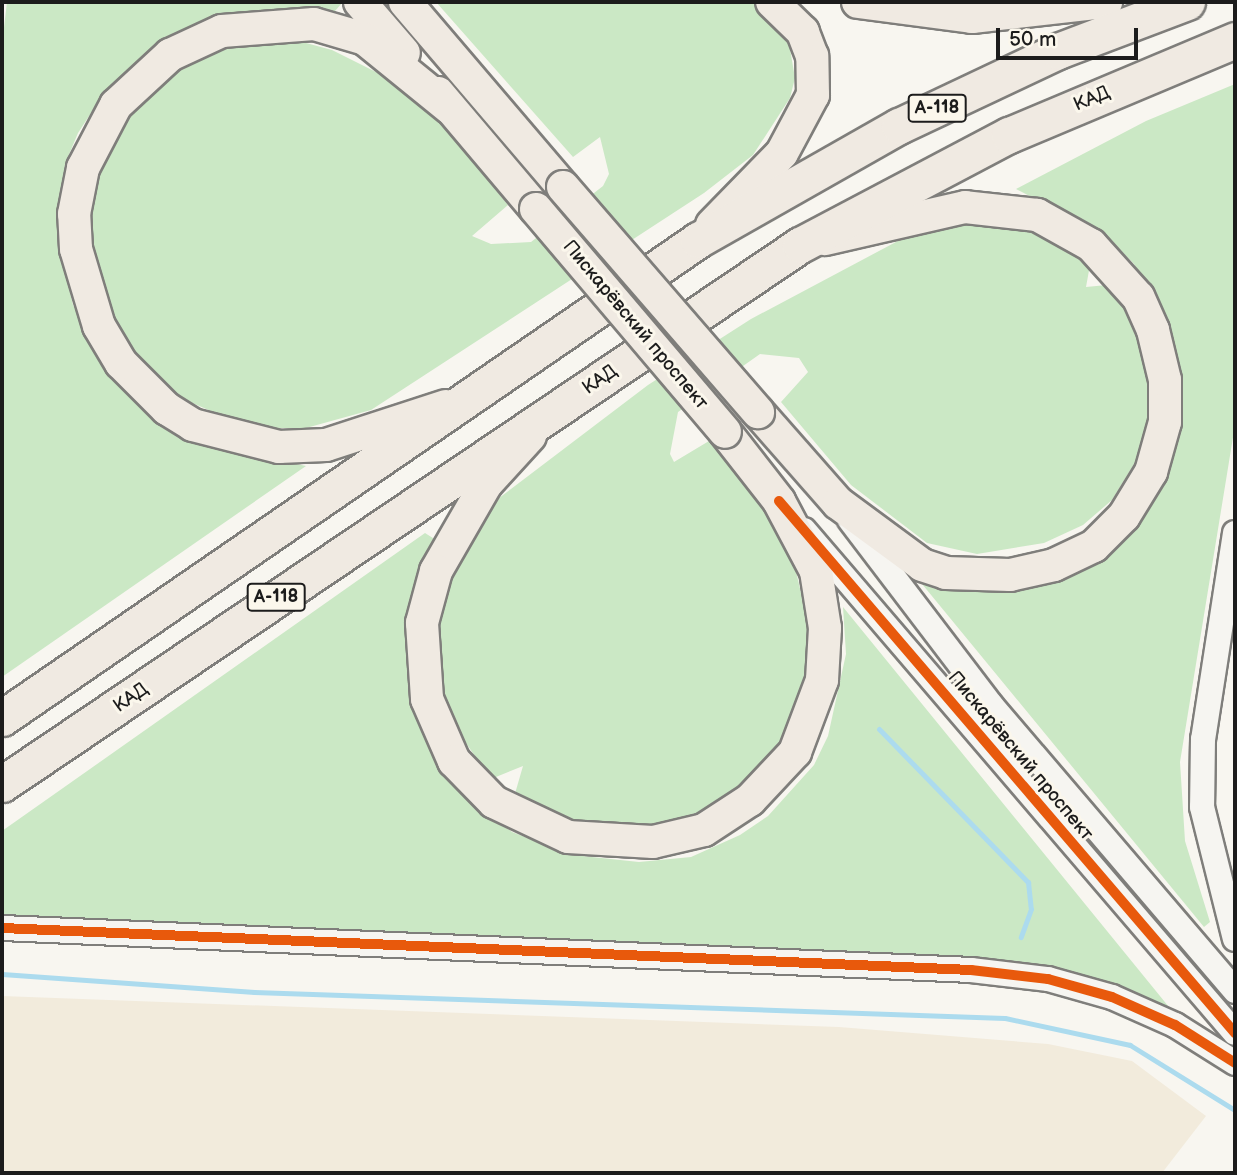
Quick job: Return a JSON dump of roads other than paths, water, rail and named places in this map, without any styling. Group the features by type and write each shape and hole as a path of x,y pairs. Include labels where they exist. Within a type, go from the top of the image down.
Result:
{"highway":[{"name":"А-118","path":"2,718 451,405 698,240 899,126 1058,51 1188,2"},
{"name":"КАД","path":"2,784 800,245 1009,135 1235,40"}],"main road":[{"name":"Пискарёвский проспект","path":"360,2 725,432 779,501"},
{"name":"Пискарёвский проспект","path":"405,2 838,503"},
{"path":"698,240 782,153 813,95 812,56 803,32 772,2"},
{"path":"858,2 972,17 1106,2"},
{"path":"450,108 365,39 314,23 222,31 170,55 116,105 90,150 74,214 76,248 99,326 121,363 167,409 193,425 279,447 326,445 451,405"},
{"path":"800,245 965,207 1037,215 1112,264 1153,330 1165,380 1165,422 1151,472 1124,516 1094,546 1054,565 979,578 946,573 922,565 838,503"},
{"path":"553,412 463,518 436,571 422,623 427,698 443,742 494,802 534,825 610,843 680,838 750,800 795,752 822,680 825,628 816,571 779,501"}],"street":[{"name":"Пискарёвский проспект","path":"779,501 1235,1033"},
{"name":"Пискарёвский проспект","path":"838,503 991,705 1235,991"},
{"path":"1235,533 1203,739 1202,807 1235,939"},
{"path":"2,928 611,952 1048,979 1175,1025 1235,1063"}],"waterway":[{"path":"879,729 1028,882 1031,909 1021,937"},
{"path":"1235,760 1235,818"},
{"path":"2,974 254,992 1005,1018 1130,1045 1235,1110"}]}
